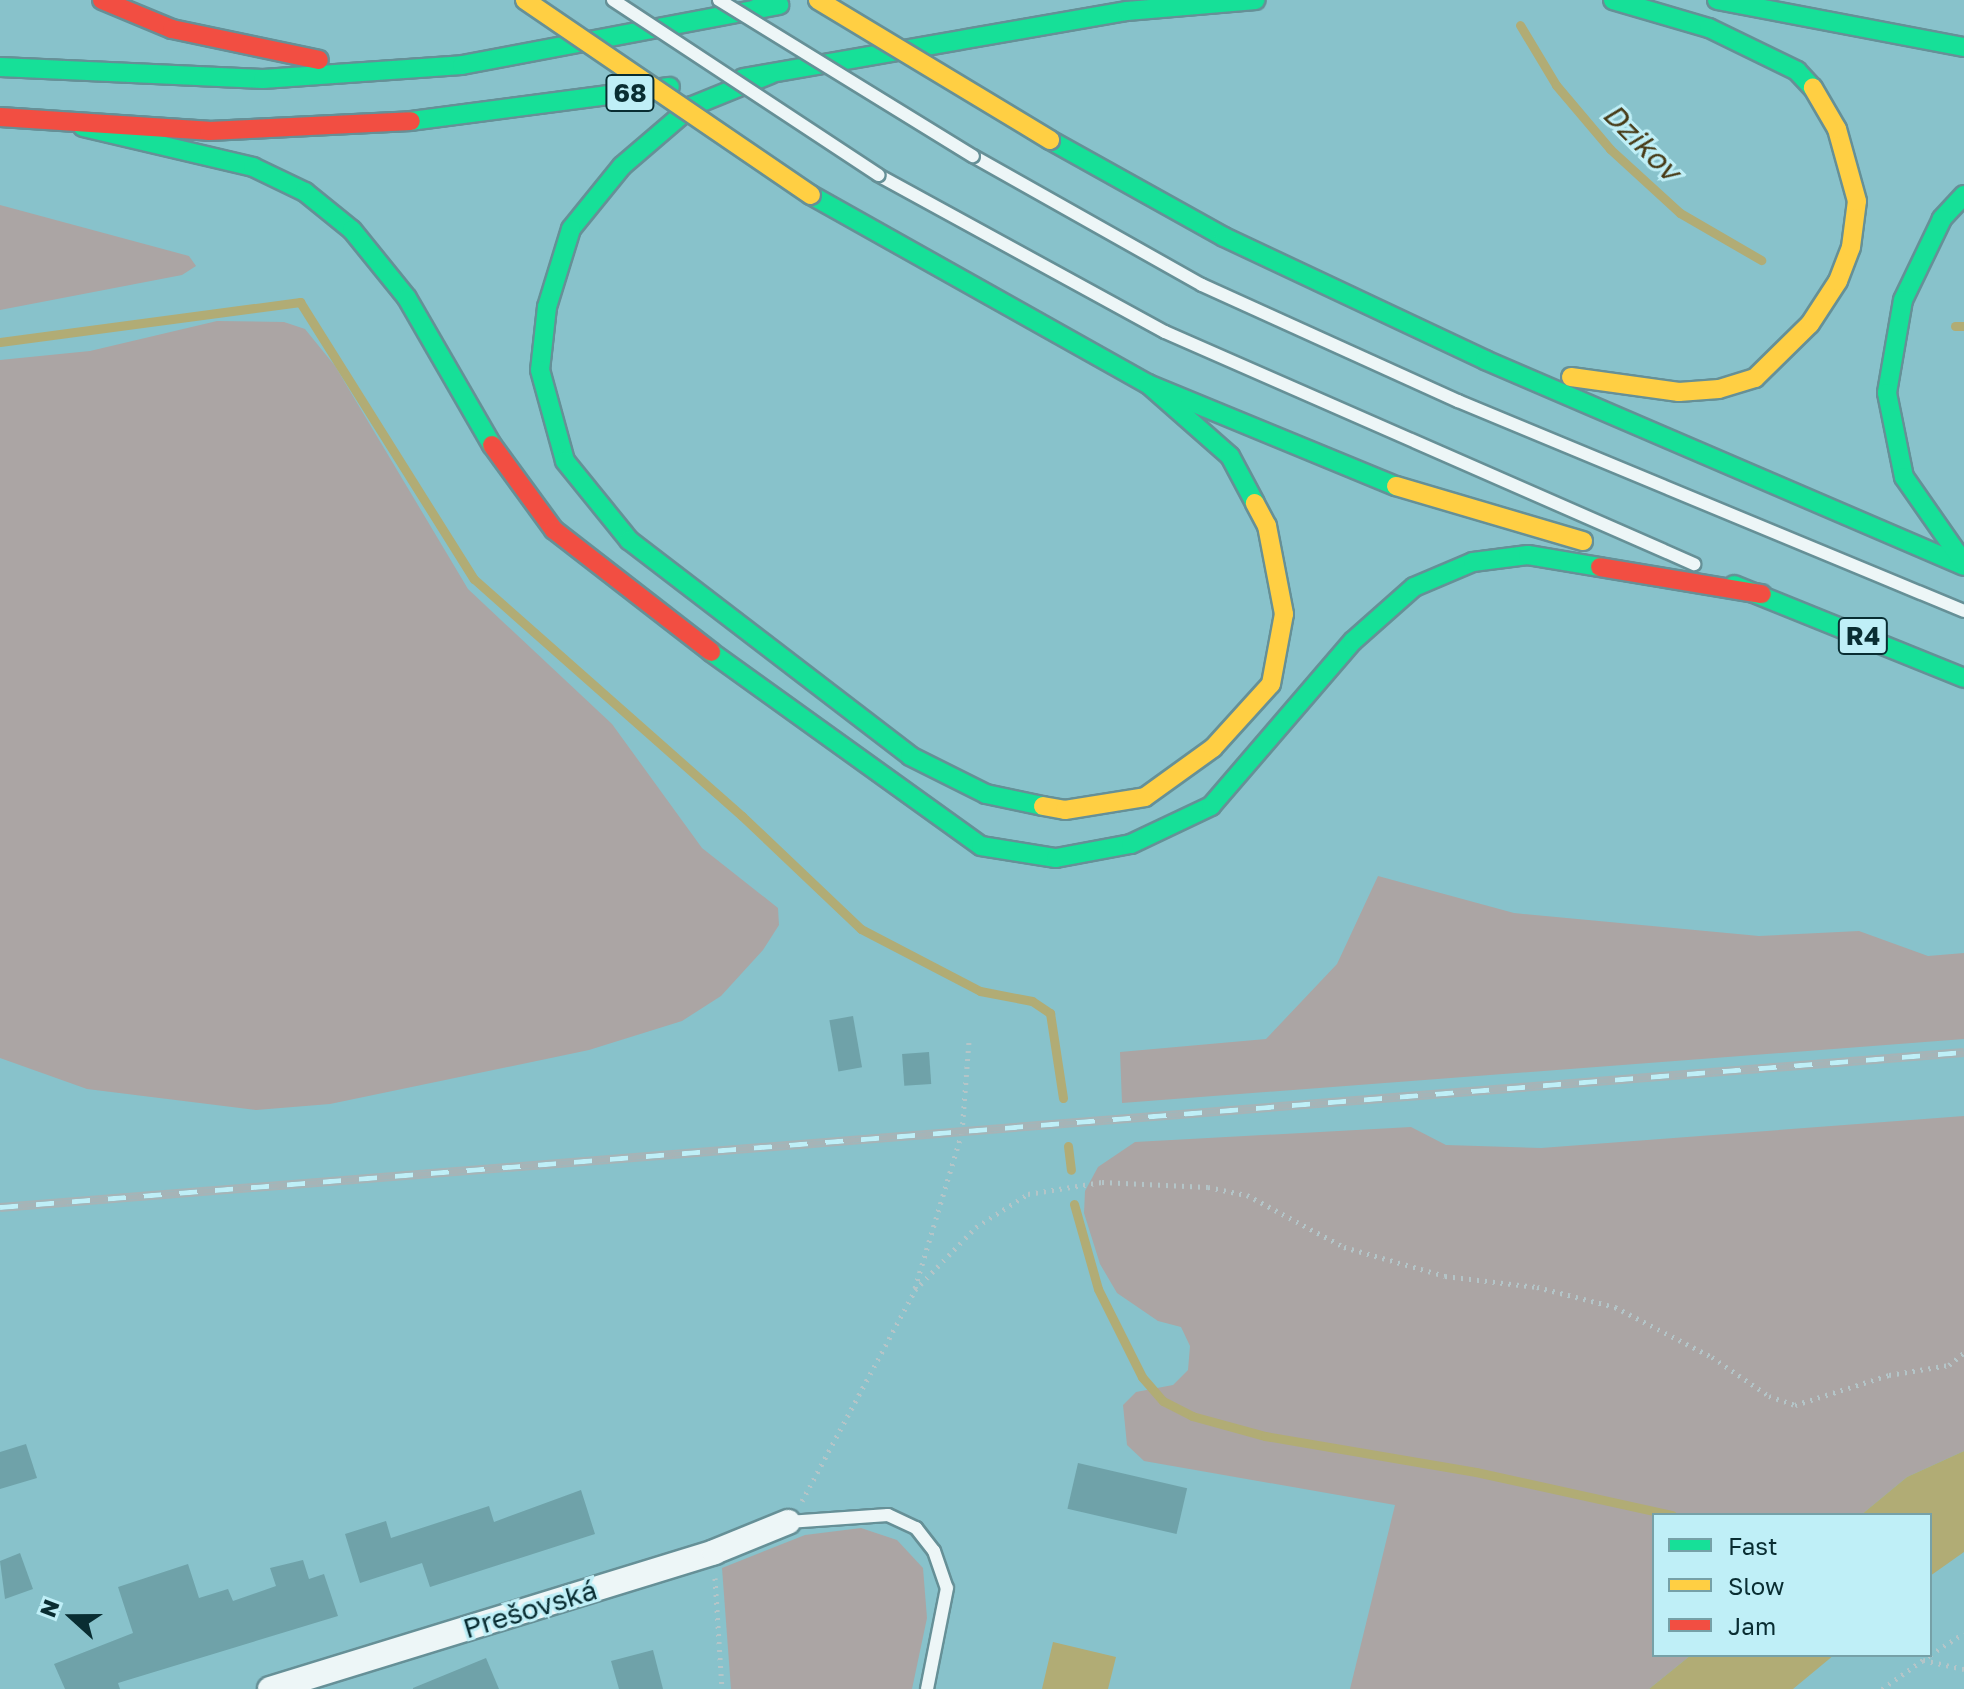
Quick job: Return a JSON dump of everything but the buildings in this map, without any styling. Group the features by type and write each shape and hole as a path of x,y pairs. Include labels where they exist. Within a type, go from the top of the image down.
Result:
{"main road":[{"path":"102,0 172,29 302,60 462,65"},
{"path":"525,0 684,113 811,195 1148,384 1177,404 1230,456 1267,526 1284,614 1271,684 1213,748 1145,797 1065,810 986,794 910,756 629,540 565,461 540,370 547,307 571,229 622,166 692,106 771,74"},
{"name":"68","path":"0,67 263,79 462,65 575,47 765,4 806,0"},
{"path":"818,0 1050,140 1224,237 1485,360 1964,564"},
{"name":"68","path":"0,117 83,127 209,131 451,118 771,74 1127,11 1256,0"},
{"path":"1485,360 1631,389 1719,389 1755,378 1786,351 1838,281 1851,247 1857,201 1837,129 1821,96 1797,71 1709,28 1613,0"},
{"path":"1717,0 1964,47"},
{"path":"83,127 253,167 305,192 340,220 407,298 502,463 554,530 630,594 981,846 1056,858 1131,844 1211,806 1353,641 1414,587 1473,562 1528,555 1762,594"},
{"path":"1964,195 1942,219 1903,300 1887,393 1904,477 1964,564"},
{"path":"1148,384 1396,486 1762,594"},
{"name":"R4","path":"1762,594 1964,678"}],"street":[{"name":"Prešovská","path":"270,1689 714,1552 788,1522"}],"lane":[{"name":"R4","path":"613,0 878,175 1165,332 1762,594"},
{"name":"R4","path":"719,0 973,156 1202,285 1458,401 1964,611"},
{"path":"788,1522 888,1515 916,1528 934,1551 947,1588 927,1689"}],"path":[{"path":"788,1522 915,1290 962,1132 969,1040"},
{"path":"915,1290 976,1227 1028,1194 1102,1182 1208,1187 1247,1195 1344,1247 1445,1276 1537,1287 1615,1307 1712,1357 1769,1396 1795,1405 1889,1375 1949,1365 1964,1353"},
{"path":"714,1552 722,1689"},
{"path":"1932,1654 1964,1633"},
{"path":"1882,1689 1927,1657"},
{"path":"1922,1660 1964,1669"}],"shaded area":[{"path":"0,205 189,256 196,266 182,275 0,310"},
{"path":"217,321 284,322 305,329 335,366 468,589 612,724 702,848 778,908 779,925 763,950 721,996 682,1021 589,1050 330,1104 256,1110 87,1089 0,1058 0,360 90,351"},
{"path":"1378,876 1514,913 1759,936 1859,931 1928,956 1964,953 1964,1039 1122,1103 1120,1052 1266,1039 1337,964"},
{"path":"1964,1116 1964,1451 1907,1477 1863,1513 1652,1513 1652,1657 1689,1657 1649,1689 1350,1689 1395,1505 1144,1461 1127,1445 1123,1405 1136,1392 1173,1385 1188,1370 1190,1346 1181,1327 1158,1321 1117,1293 1100,1264 1084,1213 1085,1191 1098,1167 1135,1142 1411,1127 1446,1145 1541,1148"},
{"path":"1964,1451 1964,1552 1932,1575 1932,1513 1863,1513 1907,1477"},
{"path":"861,1528 897,1540 923,1568 927,1618 912,1689 731,1689 722,1568 805,1535"},
{"path":"1053,1642 1116,1657 1108,1689 1042,1689"},
{"path":"1689,1657 1832,1657 1793,1689 1649,1689"}],"waterway":[{"name":"Dzikov","path":"1520,25 1556,85 1610,149 1680,213 1761,260"},
{"path":"0,342 300,302 474,579 742,816 861,929 980,991 1032,1001 1050,1013 1063,1098"},
{"name":"Dzikov","path":"1955,326 1964,326"},
{"path":"1068,1146 1071,1170"},
{"path":"1074,1204 1098,1289 1142,1377 1163,1401 1192,1416 1265,1436 1476,1472 1663,1513"}],"railway":[{"path":"0,1207 1964,1052"}],"traffic: fast":[{"path":"757,8 774,0"},
{"path":"743,78 1127,11 1256,0"},
{"path":"1613,0 1709,28 1797,71 1813,88"},
{"path":"1717,0 1964,47"},
{"path":"0,67 263,79 462,65 779,5"},
{"path":"771,74 692,106 622,166 571,229 547,307 540,370 565,461 629,540 910,756 986,794 1043,806"},
{"path":"411,121 670,87"},
{"path":"83,127 253,167 305,192 352,230 407,298 492,445"},
{"path":"1050,140 1224,237 1485,360 1964,566"},
{"path":"811,195 1148,384 1396,486"},
{"path":"1964,195 1942,219 1903,300 1887,393 1904,477 1964,563"},
{"path":"1148,384 1230,456 1255,503"},
{"path":"711,652 981,846 1056,858 1131,844 1211,806 1353,641 1414,587 1473,562 1528,555 1600,567"},
{"path":"1734,585 1964,678"}],"traffic: slow":[{"path":"525,0 811,195"},
{"path":"818,0 1050,140"},
{"path":"1571,377 1679,392 1719,389 1755,378 1810,324 1838,281 1851,247 1857,201 1837,129 1813,88"},
{"path":"1396,486 1583,541"},
{"path":"1043,806 1065,810 1145,797 1213,748 1271,684 1284,614 1267,526 1255,503"}],"traffic: jam":[{"path":"102,0 172,29 319,60"},
{"path":"0,117 209,131 411,121"},
{"path":"492,445 554,530 711,652"},
{"path":"1600,567 1762,594"}]}
